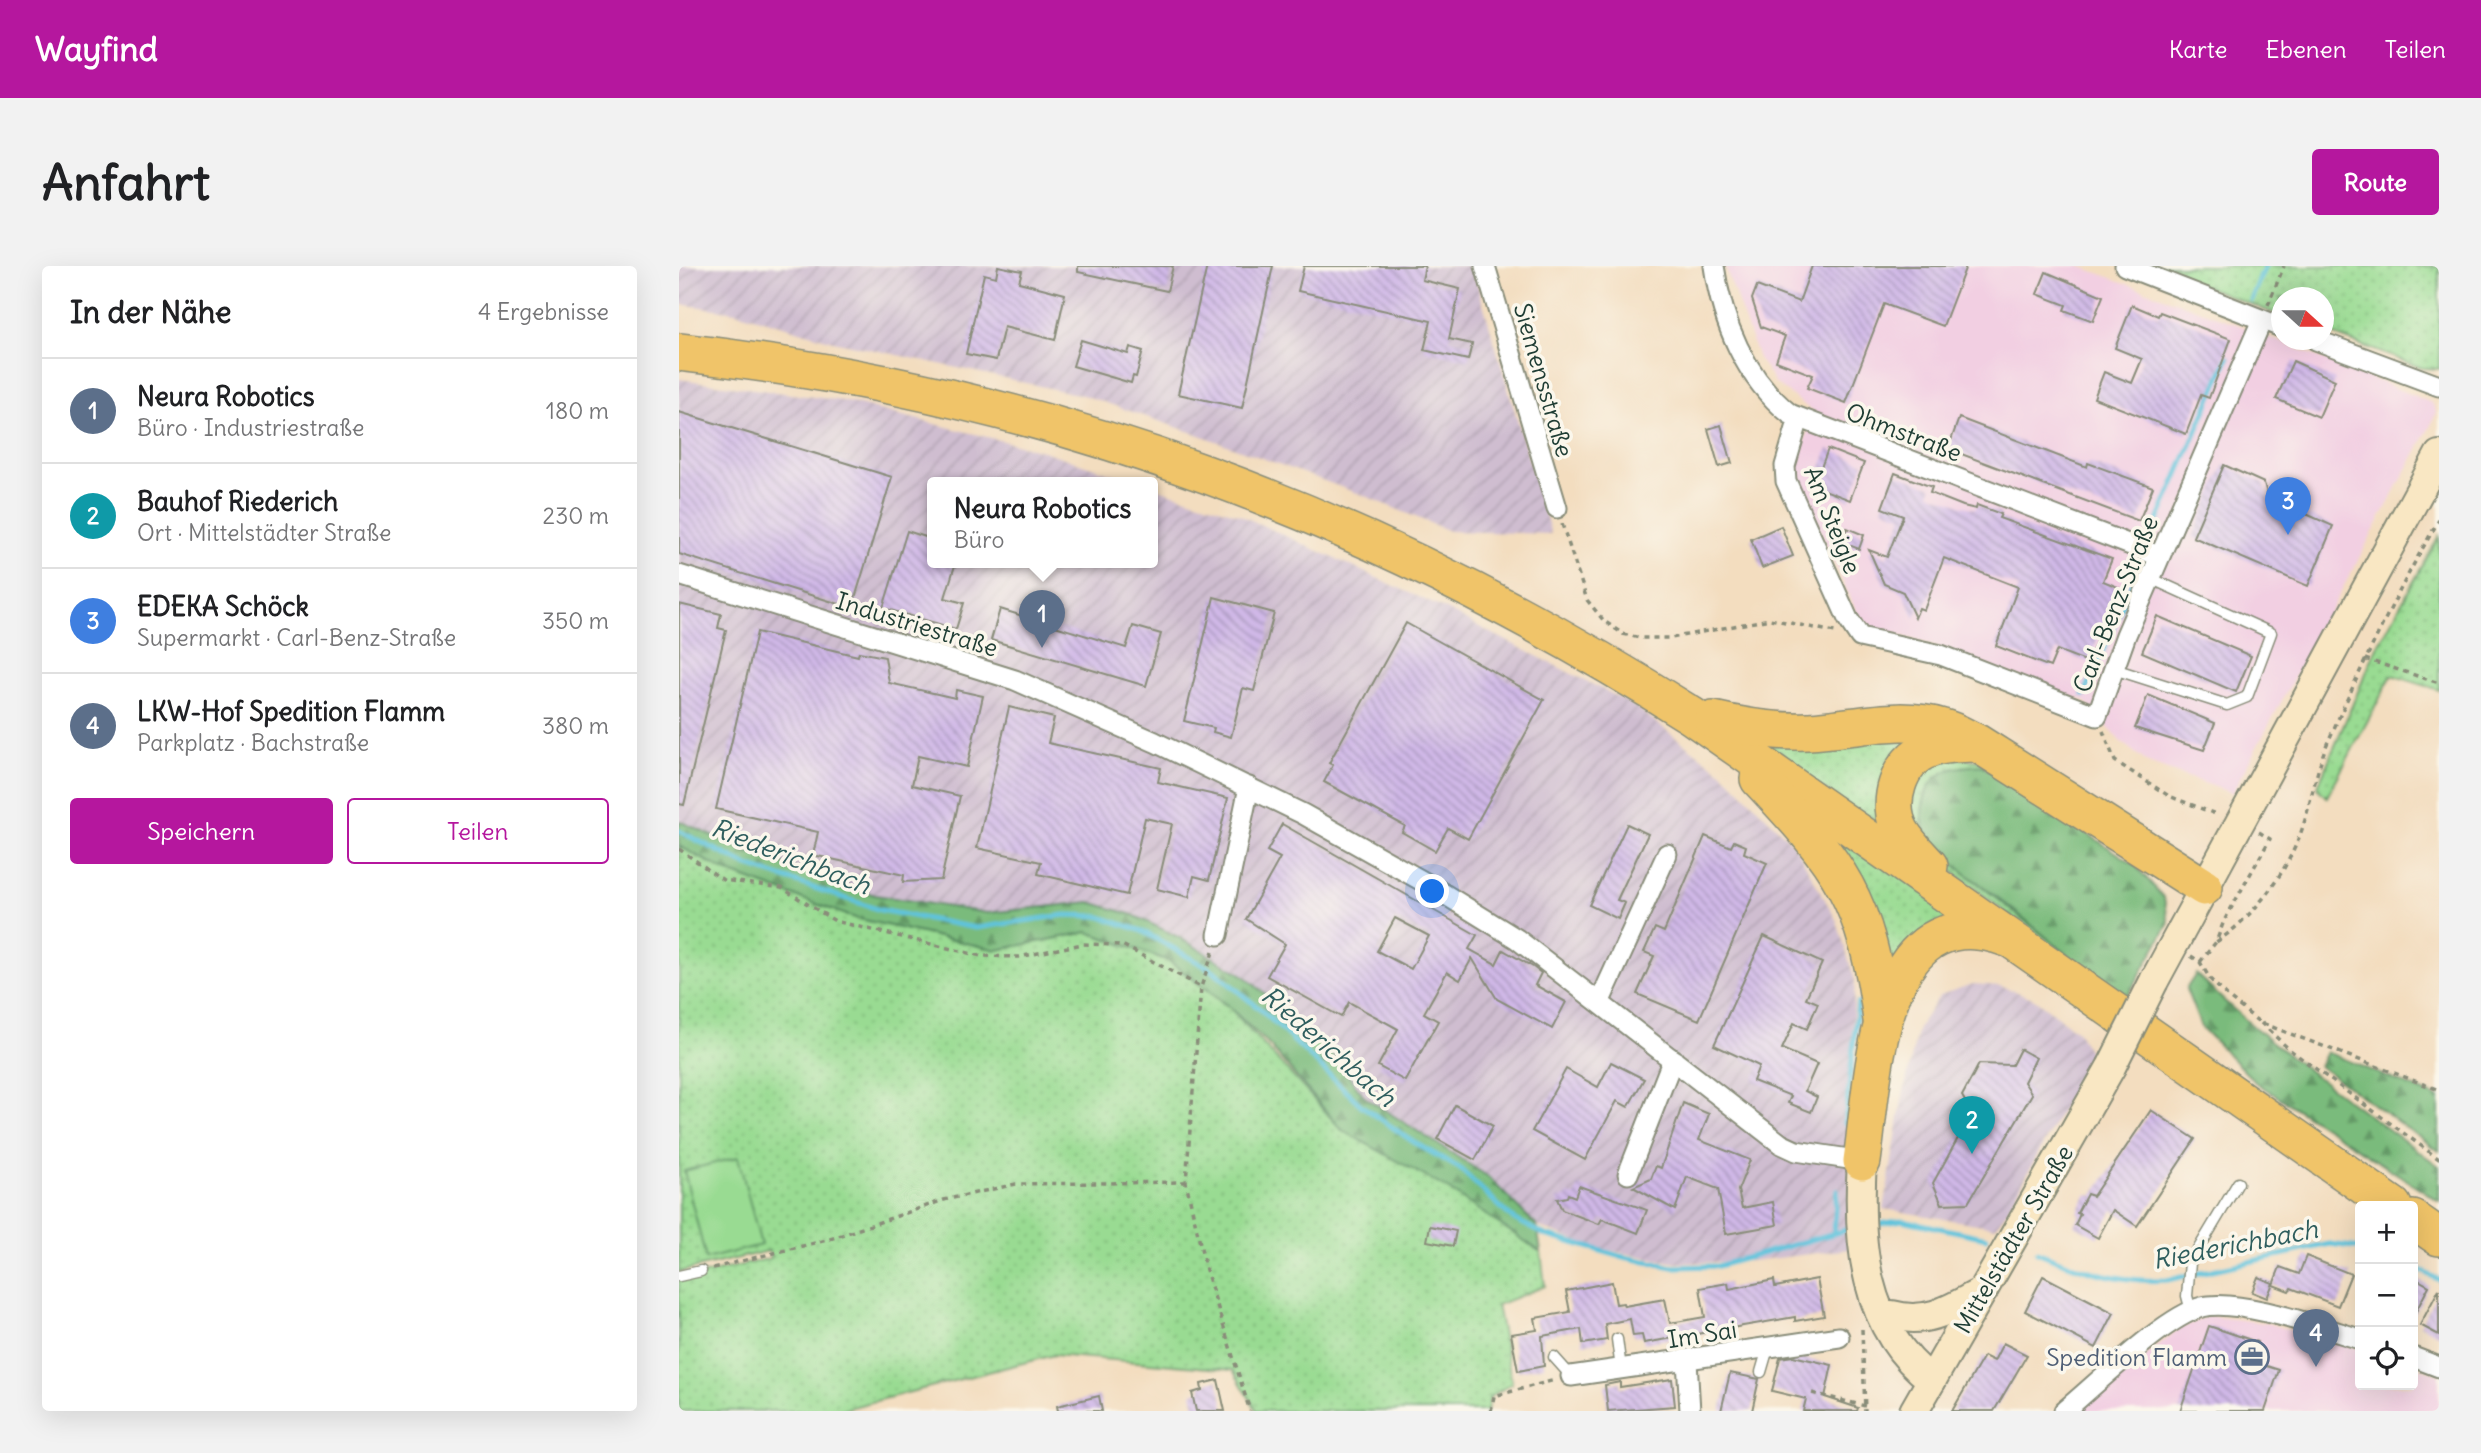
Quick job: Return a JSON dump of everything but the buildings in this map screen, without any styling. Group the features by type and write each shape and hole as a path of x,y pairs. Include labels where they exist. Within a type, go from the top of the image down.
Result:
{"highway":[{"path":"679,352 800,367 937,394 1105,438 1216,476 1336,524 1439,572 1582,648 1703,723 2386,1201"},
{"path":"1703,723 1788,732 1920,723 1944,728 1977,743 2204,887"},
{"path":"1703,723 1815,840 1839,872 1864,923 1882,1020"},
{"path":"1962,903 1901,833 1895,816 1895,794 1900,778 1911,760 1927,749 1945,744 1977,743"},
{"path":"1862,1161 1882,1020 1897,979 1913,953 1935,939 1961,932 1982,932 2014,941"},
{"path":"2418,1222 2439,1237"}],"main road":[{"name":"Mittelstädter Straße","path":"1914,1411 2111,1066 2204,887 2439,455"},
{"path":"1862,1161 1860,1209 1864,1255 1873,1293 1893,1341 1912,1365 1932,1380"},
{"path":"1892,1315 1922,1320 1935,1317 1983,1291"},
{"path":"1873,1293 1892,1315 1949,1351"}],"street":[{"name":"Siemensstraße","path":"1485,266 1557,508"},
{"name":"Ohmstraße","path":"1714,266 1727,322 1748,366 1776,403 1799,418 2159,556"},
{"path":"2125,266 2271,323"},
{"name":"Carl-Benz-Straße","path":"1860,637 1941,655 2097,716 2159,556 2262,320"},
{"path":"2334,347 2439,386"},
{"name":"Am Steigle","path":"1799,418 1785,466 1786,481 1848,619 1860,637"},
{"name":"Industriestraße","path":"679,575 1015,680 1249,787 1370,851 1483,917 1600,1001 1781,1144 1797,1151 1862,1161"},
{"path":"1218,935 1249,787"},
{"path":"1600,1001 1667,854"},
{"path":"1628,1174 1673,1059"},
{"path":"2064,1411 2161,1331 2189,1303 2239,1308 2355,1338"},
{"name":"Im Sai","path":"1571,1376 1839,1337"},
{"path":"2418,1359 2439,1367"},
{"path":"1687,1361 1690,1411"}],"lane":[{"path":"2114,669 2227,705 2247,697 2271,633 2150,578"},
{"path":"2189,1303 2190,1263 2238,1183"},
{"path":"679,1276 701,1271"},
{"path":"1617,1339 1621,1370"},
{"path":"1761,1372 1767,1348"},
{"path":"1554,1357 1571,1376"}],"path":[{"path":"2262,320 2284,266"},
{"path":"1557,508 1587,600 1604,621 1623,634 1640,638 1671,638 1770,620 1860,637"},
{"path":"2216,942 2232,932 2263,898 2286,864 2302,828 2319,764 2365,659 2439,520"},
{"path":"2365,659 2439,683"},
{"path":"2097,716 2115,761 2169,796 2218,815"},
{"path":"2258,831 2270,839 2224,921 2216,942 2200,962 2210,979 2290,1050 2439,1159"},
{"path":"679,849 723,880 782,888 835,921 981,956 1019,957 1082,944 1122,945 1201,986"},
{"path":"1211,956 1201,986 1186,1182 1206,1270 1250,1411"},
{"path":"2259,1022 2439,1090"},
{"path":"701,1271 827,1240 944,1200 1016,1184 1186,1182"},
{"path":"1812,1393 1865,1409 1862,1326"},
{"path":"1491,1411 1494,1395 1571,1376"}],"shaded area":[{"path":"679,266 1472,266 1551,534 1449,531 1365,496 1086,396 833,341 736,312 679,304"},
{"path":"1725,266 2079,266 2271,338 2271,350 2301,350 2432,403 2436,411 2232,793 2148,763 2120,741 2086,702 1923,642 1873,628 1858,615 1800,487 1798,462 1814,412 1775,383 1758,358"},
{"path":"679,379 843,401 1043,451 1122,477 927,477 927,568 1158,568 1158,489 1238,514 1440,607 1633,705 1722,772 1795,846 1837,921 1855,981 1849,1087 1850,1249 1752,1261 1677,1263 1592,1247 1537,1226 1487,1176 1366,1098 1322,1043 1243,975 1133,915 1090,902 987,913 875,895 758,856 679,821"},
{"path":"1973,984 2000,986 2033,998 2077,1031 2091,1055 2008,1210 1995,1227 1884,1209 1902,1100 1918,1028 1940,995"},
{"name":"Spedition Flamm","path":"2209,1316 2266,1323 2355,1348 2355,1390 2418,1390 2418,1367 2439,1375 2439,1411 2078,1411 2177,1330"}],"green space":[{"path":"2153,266 2439,266 2439,369 2422,368 2334,335 2334,287 2271,287 2271,312"},
{"path":"2439,536 2439,690 2392,675 2327,797 2317,788 2376,649"},
{"path":"1923,731 1887,827 1839,800 1756,739"},
{"path":"1935,755 1994,763 1937,776 1926,793 1961,870 2089,972 2097,983 1933,856 1905,815 1918,766"},
{"path":"1981,765 2134,864 2164,898 2169,923 2124,1003 1949,860 1932,842 1922,817 1931,783 1949,770"},
{"path":"679,821 758,856 875,895 987,913 1090,902 1133,915 1178,937 1243,975 1322,1043 1366,1098 1487,1176 1537,1226 1541,1252 1446,1188 1342,1130 1270,1046 1229,1007 1169,961 1088,932 997,950 855,918 723,870 679,846"},
{"path":"1827,826 1966,918 1893,970"},
{"path":"679,846 723,870 855,918 997,950 1088,932 1169,961 1229,1007 1342,1130 1446,1188 1541,1252 1545,1286 1497,1305 1512,1383 1490,1397 1487,1411 1257,1411 1233,1370 1054,1355 837,1411 679,1411 679,1280 771,1258 769,1251 679,1272"},
{"path":"2196,974 2283,1051 2439,1166 2439,1201 2255,1082 2201,1027 2186,989"},
{"path":"2326,1052 2439,1098 2439,1151 2319,1066"},
{"path":"738,1157 761,1245 706,1259 684,1171"}],"waterway":[{"path":"2251,300 2265,266"},
{"path":"2151,537 2228,358"},
{"path":"2084,695 2140,564"},
{"name":"Riederichbach","path":"679,831 748,866 880,910 976,928 1065,915 1098,916 1142,931 1214,971 1261,1010 1362,1106 1415,1143 1459,1168 1512,1218 1545,1235 1619,1256 1673,1267 1718,1266 1853,1228"},
{"path":"1845,1123 1858,1003"},
{"path":"1834,1231 1837,1190"},
{"name":"Riederichbach","path":"1870,1226 1902,1220 1987,1238"},
{"name":"Riederichbach","path":"2037,1252 2101,1274 2167,1280 2330,1244 2355,1247"},
{"name":"Riederichbach","path":"2418,1269 2439,1280"}],"place":[{"name":"EDEKA Schöck","path":"2288,535"},
{"name":"Neura Robotics","path":"1042,648"},
{"name":"Bauhof Riederich","path":"1972,1154"},
{"name":"Spedition Flamm","path":"2252,1357"},
{"name":"LKW-Hof Spedition Flamm","path":"2316,1367"}]}
